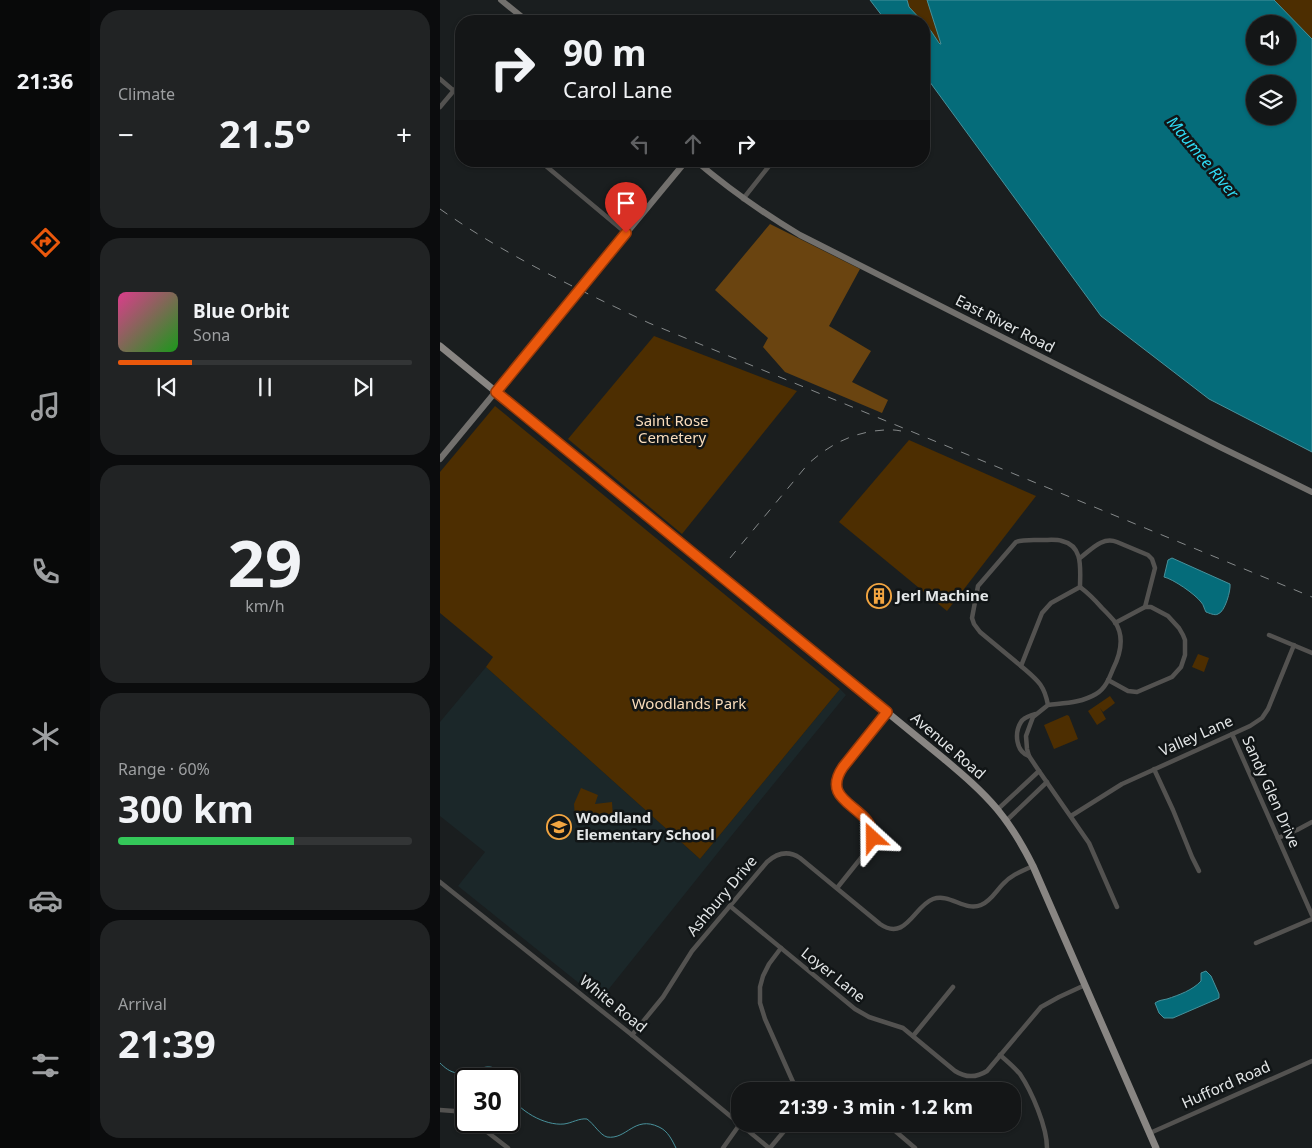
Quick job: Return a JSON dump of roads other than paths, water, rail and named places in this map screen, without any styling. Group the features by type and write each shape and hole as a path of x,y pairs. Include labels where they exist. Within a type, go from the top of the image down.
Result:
{"main road":[{"path":"501,0 518,14"},
{"path":"440,459 681,167"},
{"name":"East River Road","path":"704,167 743,198 800,235 1312,492"},
{"name":"Avenue Road","path":"440,346 887,712 965,777 997,810 1018,838 1033,866 1156,1148"}],"street":[{"path":"440,79 454,91 440,107"},
{"path":"547,167 626,233"},
{"path":"743,198 768,167"},
{"path":"1048,706 1045,693 1037,680 980,632 974,624 972,618 978,586 1016,542 1041,540 1064,541 1074,548 1080,558 1080,587"},
{"path":"1080,558 1106,540 1117,542 1148,555 1152,559 1155,568 1145,607"},
{"path":"1029,756 1024,754 1019,747 1019,725 1024,718 1036,714 1048,706 1077,702 1097,694 1108,680 1118,659 1120,636 1115,622 1080,587"},
{"path":"1022,666 1042,613 1052,603 1080,587"},
{"path":"1108,680 1128,691 1137,692 1172,677 1182,667 1186,647 1183,635 1174,622 1168,616 1151,607 1145,607 1115,622"},
{"path":"1269,635 1312,653"},
{"name":"Valley Lane","path":"1071,816 1109,792 1154,769 1232,734 1264,716 1294,646"},
{"path":"837,888 870,848 873,838 868,820 843,800 837,786 837,777 887,712"},
{"path":"1036,714 1027,730 1026,745 1029,756 1089,843 1117,908"},
{"name":"Sandy Glen Drive","path":"1232,734 1312,915"},
{"path":"1154,769 1199,870"},
{"path":"997,810 1039,771"},
{"path":"1006,821 1047,782"},
{"path":"1278,838 1312,822"},
{"name":"Ashbury Drive","path":"632,1035 663,997 692,951 766,862 774,856 789,853 797,856 883,926 890,928 898,928 910,921 925,904 936,898 948,899 972,907 984,904 1008,879 1033,866"},
{"name":"White Road","path":"440,882 731,1117"},
{"name":"Loyer Lane","path":"730,906 855,1010 869,1017 903,1028 956,1071 966,1076 973,1077 989,1069 1041,1007 1059,996 1085,985"},
{"path":"1256,943 1312,919"},
{"path":"782,948 762,976 760,1002 765,1019 793,1082"},
{"path":"913,1036 953,987"},
{"path":"1000,1055 1013,1066 1030,1092 1044,1124 1047,1148"},
{"name":"Hufford Road","path":"1150,1133 1312,1061"},
{"path":"440,1110 455,1112"},
{"path":"722,1148 734,1132"},
{"name":"White Road","path":"750,1132 770,1148"},
{"path":"770,1148 783,1132"},
{"path":"896,1132 914,1148"},
{"path":"489,1133 508,1148"}],"water":[{"path":"870,0 907,0 909,7 916,15 881,15"},
{"name":"Maumee River","path":"927,0 1274,0 1289,15 1246,15 1246,65 1296,65 1296,23 1312,39 1312,452 1209,399 1101,316 930,82 930,30 941,44"},
{"path":"1172,558 1230,584 1230,591 1221,612 1215,615 1206,612 1202,603 1194,595 1164,577 1168,560"},
{"path":"1206,971 1211,976 1219,998 1173,1018 1164,1018 1159,1013 1155,1003 1181,994 1194,987 1201,981 1201,973"}],"waterway":[{"path":"440,1063 448,1070 455,1073"},
{"path":"483,1068 494,1068"},
{"path":"520,1107 540,1120 556,1124 587,1119 607,1137 614,1137 637,1126 650,1124 665,1131 676,1148"}],"railway":[{"path":"440,209 516,256 568,284 649,323 1312,597"},
{"path":"730,558 808,464 823,452 839,442 856,435 884,430 901,431"}],"place":[{"name":"Jerl Machine","path":"879,596"},
{"name":"Woodland Elementary School","path":"559,827"}],"park label":[{"name":"Saint Rose Cemetery","path":"672,430"},
{"name":"Woodlands Park","path":"689,704"}]}
